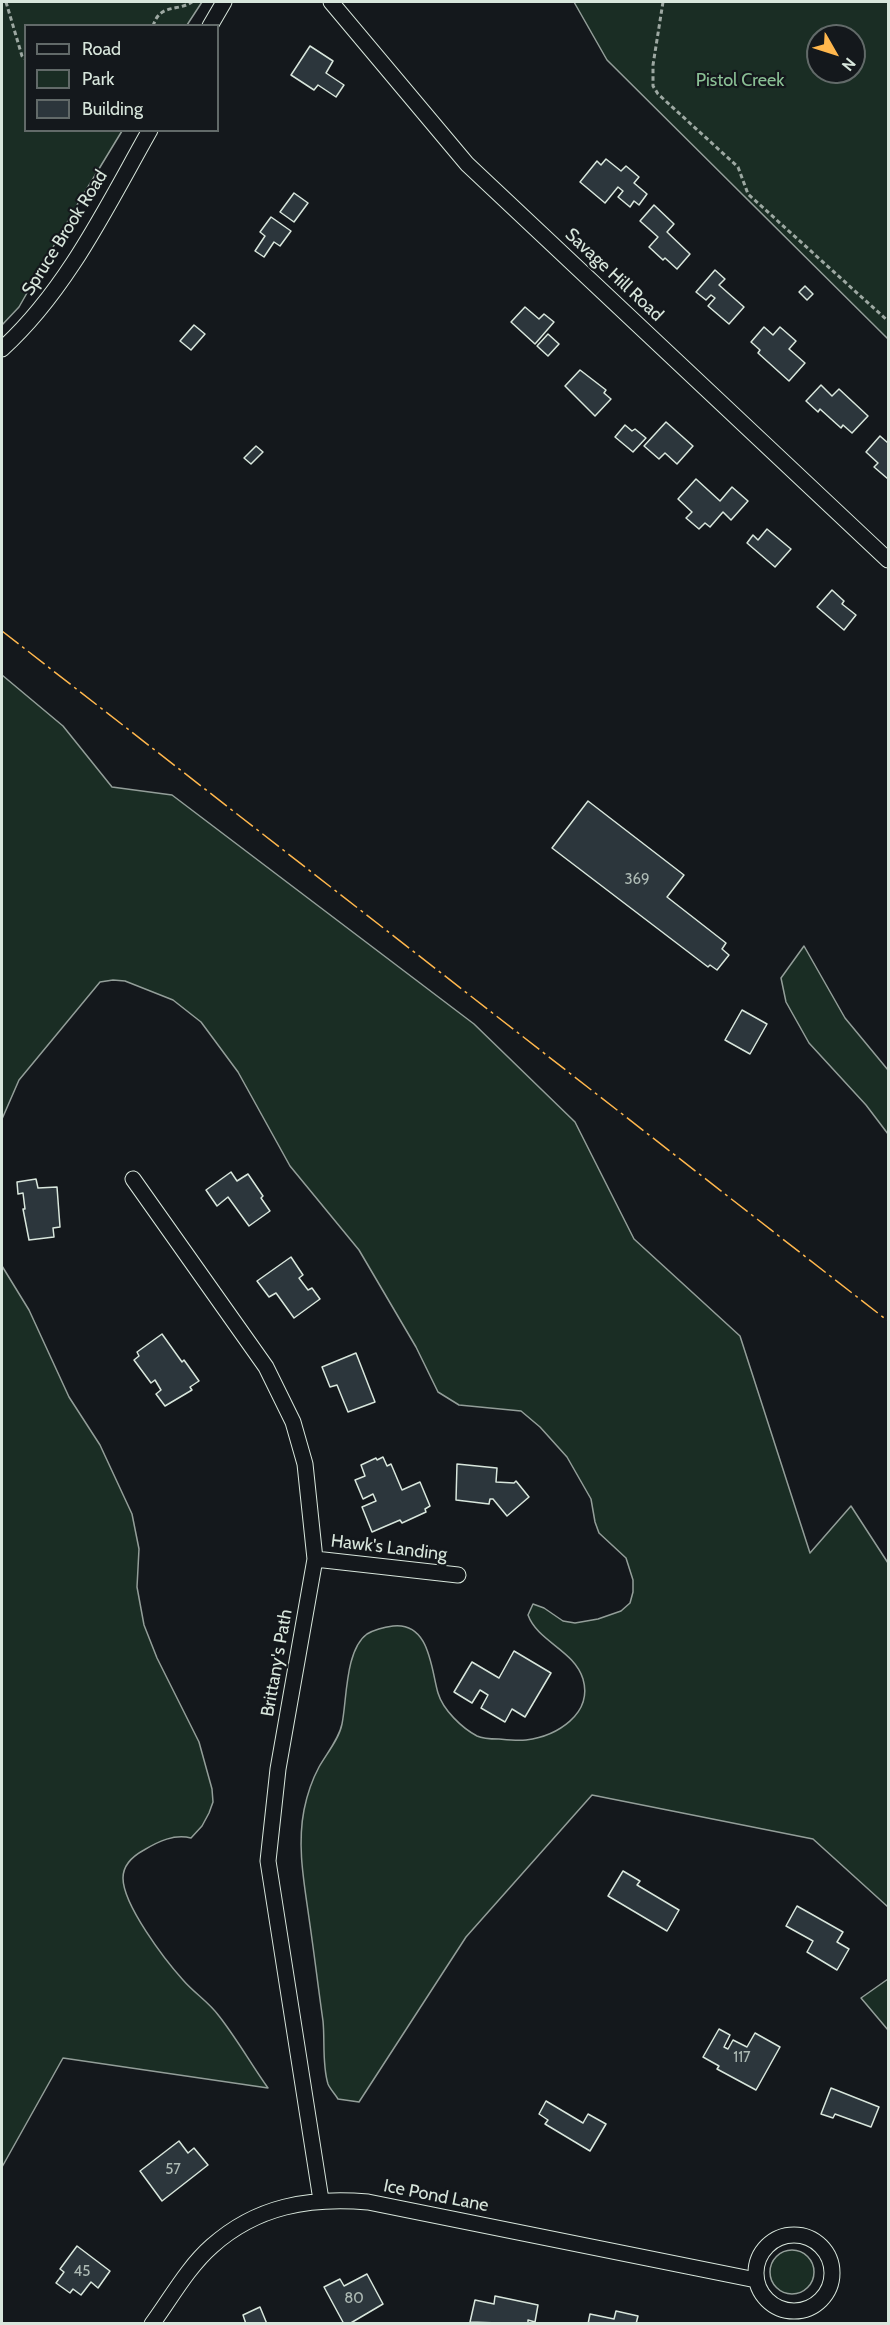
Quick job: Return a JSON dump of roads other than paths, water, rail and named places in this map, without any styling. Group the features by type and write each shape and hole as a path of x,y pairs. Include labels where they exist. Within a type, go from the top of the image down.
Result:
{"street":[{"path":"211,24 224,2"},
{"name":"Savage Hill Road","path":"331,2 467,164 888,560"},
{"name":"Spruce Brook Road","path":"2,349 21,332 62,279 149,132"},
{"name":"Brittany's Path","path":"134,1179 266,1366 293,1422 305,1464 315,1558 278,1770 268,1861 321,2200"},
{"name":"Hawk's Landing","path":"315,1558 458,1575"},
{"name":"Ice Pond Lane","path":"152,2324 186,2275 211,2246 239,2226 268,2211 300,2202 333,2199 368,2202 756,2280"},
{"path":"791,2235 803,2236 815,2241 830,2261 832,2273 830,2286 824,2297 815,2305 803,2310 791,2311 773,2305 760,2292 756,2280 756,2267 760,2256 778,2238 791,2235"}],"park label":[{"name":"Pistol Creek","path":"740,81"}]}
